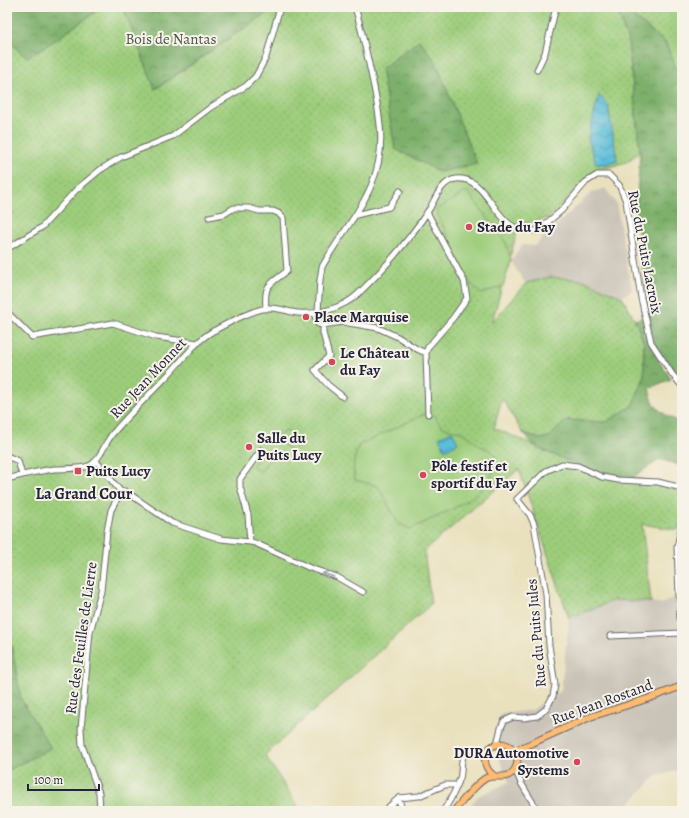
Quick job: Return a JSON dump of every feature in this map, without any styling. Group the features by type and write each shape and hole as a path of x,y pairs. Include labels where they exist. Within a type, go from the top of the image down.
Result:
{"main road":[{"name":"Rue Jean Rostand","path":"514,750 590,717 682,686"},
{"path":"518,758 531,743"},
{"path":"497,744 507,745 514,750 518,758 518,763 509,775 504,777 494,775 487,769 485,757 489,750 497,744"},
{"path":"454,811 480,783 487,769"},
{"path":"480,783 494,775"}],"street":[{"path":"7,249 42,227 76,190 100,170 121,157 173,136 211,107 246,86 256,76 266,57 280,7"},
{"path":"355,7 369,61 380,116 381,140 378,168 371,187 356,215 322,267 316,313 318,324 323,325 343,322 378,328 398,337 426,353"},
{"path":"537,70 545,53 556,7"},
{"name":"Rue du Puits Lacroix","path":"316,313 346,304 358,294 394,256 427,212 446,183 456,179 468,180 478,186 504,220 512,226 521,230 537,231 562,210 586,182 597,175 608,175 619,186 626,201 641,298 651,342 672,374 682,386"},
{"path":"356,215 389,207 400,191"},
{"path":"209,217 224,214 234,208 248,208 259,211 273,211 278,213 283,218 286,271 268,286 265,293 266,309"},
{"path":"427,212 464,281 466,298 453,318 428,347 426,353 428,414"},
{"name":"Rue Jean Monnet","path":"96,461 113,433 198,343 215,330 241,317 266,309 280,308 298,313 316,313"},
{"path":"7,312 32,337 113,323 156,337 198,343"},
{"path":"323,325 322,333 329,356 315,370 328,385 344,397"},
{"path":"250,542 248,515 240,488 240,479 261,450"},
{"path":"7,456 18,461 22,475"},
{"path":"7,479 54,469 81,468 96,461 121,492 125,491 172,523 221,540 255,543 310,568 337,577 362,592"},
{"name":"Rue du Puits Jules","path":"500,734 504,721 513,717 524,718 537,716 546,709 553,696 555,685 549,645 546,594 534,524 530,515 518,499 546,471 562,464 578,466 602,477 618,480 658,482 682,488"},
{"name":"Rue des Feuilles de Lierre","path":"100,811 99,793 82,745 81,729 90,632 101,591 107,531 111,510 121,492"},
{"path":"682,525 677,547 682,629"},
{"path":"610,636 682,633"},
{"path":"497,744 500,734"},
{"path":"500,734 507,745"},
{"path":"443,811 452,799 461,777 461,763 465,755 470,751 489,750"},
{"path":"477,751 485,757"},
{"path":"515,769 521,783 538,811"},
{"path":"509,775 521,783"},
{"path":"384,811 399,798 419,796 445,785 457,785"},
{"path":"399,798 402,811"}],"shaded area":[{"path":"605,188 616,203 632,290 622,297 583,280 550,277 526,283 511,261 522,245 534,246 591,193"},
{"path":"682,593 682,769 655,777 622,811 467,811 477,797 509,782 492,743 501,714 532,710 561,691 569,618 614,600 661,604"}],"green space":[{"name":"Bois de Nantas","path":"7,7 102,7 54,41 28,57 21,53 7,38"},
{"path":"102,7 123,7 156,89 271,10 270,7 616,7 628,41 640,152 626,162 594,172 549,218 519,225 492,322 526,283 550,277 583,280 622,297 635,320 644,343 644,378 632,406 606,422 566,420 549,437 540,439 522,432 502,398 494,428 602,474 633,477 682,491 682,514 680,516 682,519 678,530 642,524 651,602 614,600 569,618 519,469 424,551 431,604 265,755 301,811 7,811 7,38 21,53 54,41"},
{"name":"Bois de Nantas","path":"123,7 270,7 271,10 155,89"},
{"path":"616,7 621,7 665,42 682,81 682,378 676,373 653,341 648,313 636,214 640,152 628,41"},
{"path":"621,7 682,7 682,81 665,42"},
{"path":"419,40 435,60 477,164 440,172 395,149 381,69"},
{"name":"Stade du Fay","path":"467,191 506,243 511,261 503,286 481,294 468,280 436,210"},
{"path":"643,318 649,343 671,379 649,388 651,396 656,407 664,414 682,424 682,466 660,459 633,477 602,475 537,448 522,432 540,439 549,437 566,420 606,422 632,406 644,378 644,343 635,320"},
{"name":"Pôle festif et sportif du Fay","path":"425,414 435,415 443,427 466,434 480,446 491,451 495,456 496,463 492,476 473,496 447,512 410,529 398,523 378,486 355,480 354,462 359,445"},
{"path":"287,431 301,443 292,452 275,436"},
{"path":"264,451 271,457 260,472 252,466"},
{"path":"7,639 12,646 21,699 51,748 7,771"}],"water":[{"path":"599,95 608,105 617,160 607,164 596,164 588,138"},
{"path":"452,431 458,443 445,450 439,437"}],"place":[{"name":"Stade du Fay","path":"469,227"},
{"name":"Place Marquise","path":"306,317"},
{"name":"Le Château du Fay","path":"332,362"},
{"name":"Salle du Puits Lucy","path":"249,447"},
{"name":"Puits Lucy","path":"78,471"},
{"name":"Pôle festif et sportif du Fay","path":"423,475"},
{"name":"DURA Automotive Systems","path":"577,762"}],"district":[{"name":"La Grand Cour","path":"84,494"}]}
